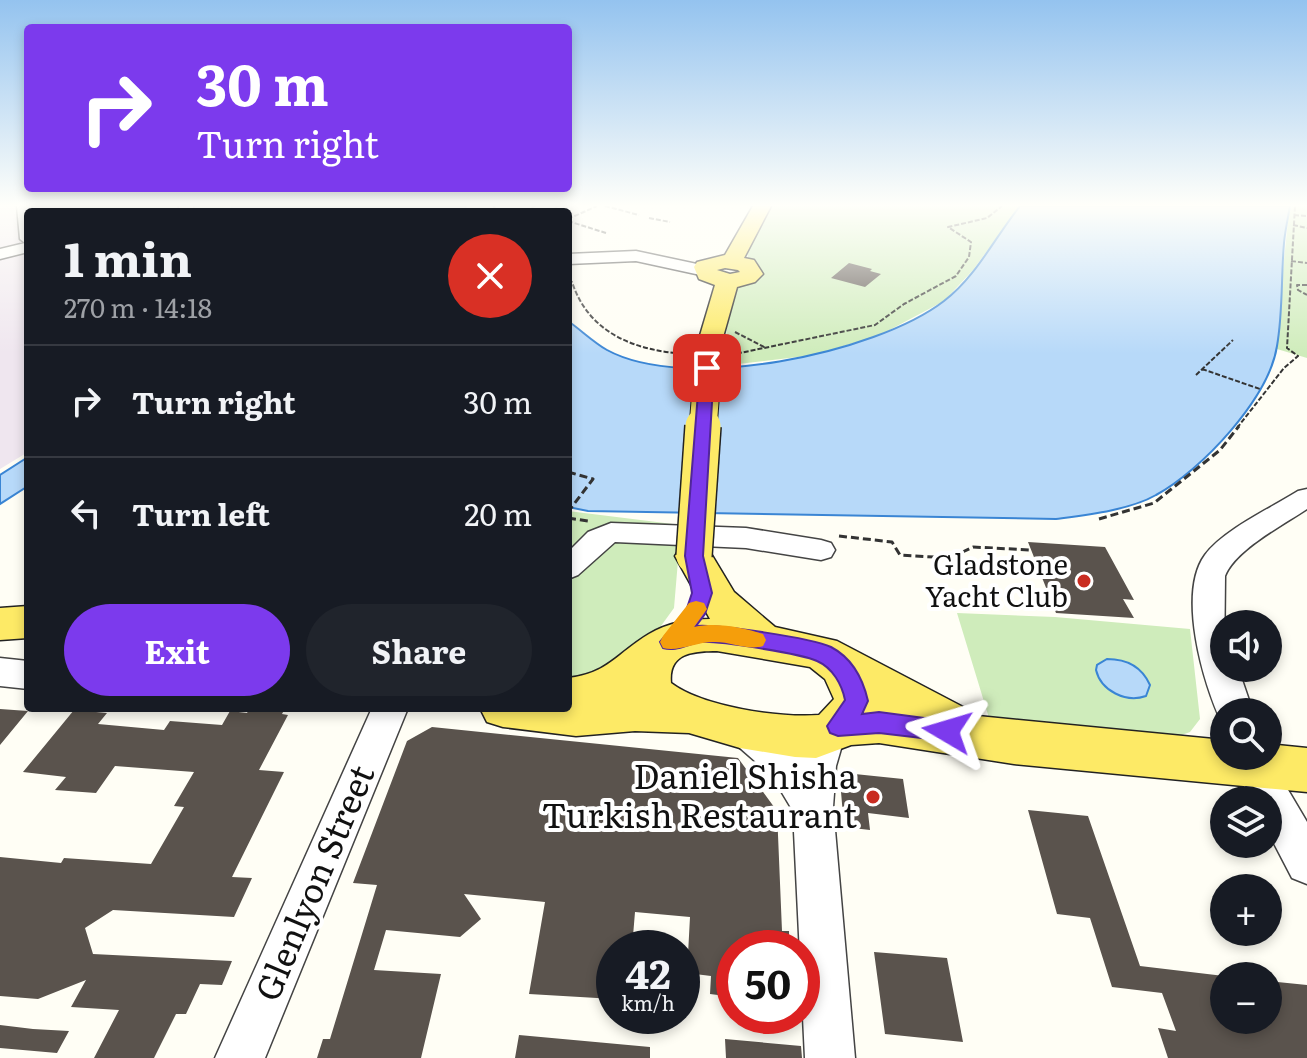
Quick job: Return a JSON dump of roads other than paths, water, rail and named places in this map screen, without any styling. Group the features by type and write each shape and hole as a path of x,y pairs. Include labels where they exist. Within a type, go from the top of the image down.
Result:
{"main road":[{"path":"687,715 658,701 648,684 648,668 695,614 702,593 694,556 706,353 718,269 728,255"},
{"path":"694,556 715,598 732,619 767,642"},
{"path":"0,624 24,622"},
{"path":"572,697 589,695 628,677 664,647 699,634 719,633 823,653 838,665 853,683 857,701 847,718 833,730"},
{"path":"838,665 973,734"},
{"path":"540,712 576,716 635,711 687,715 802,736 879,723 973,734 1014,743 1210,758"},
{"path":"1282,766 1307,770"}],"street":[{"path":"572,259 636,256 718,269"},
{"path":"1230,698 1217,656 1207,588 1216,560 1307,497"},
{"path":"572,565 594,538 611,532 746,538 821,550"},
{"path":"0,672 24,675"},
{"name":"Glenlyon Street","path":"240,1058 388,712"},
{"path":"739,726 785,764 813,807"},
{"path":"830,1058 813,807 817,766 833,730"},
{"path":"1254,770 1307,863"}],"water":[{"path":"986,255 1283,255 1277,346 1261,388 1231,431 1212,451 1174,484 1156,495 1134,505 1108,511 1056,519 588,511 572,508 572,324 607,350 641,362 683,368 779,362 873,337 913,320 944,301"},
{"path":"24,460 24,489 0,504 0,475"},
{"path":"1107,659 1127,662 1138,669 1150,685 1146,696 1130,698 1115,694 1103,684 1096,670 1097,665"}],"place":[{"name":"Gladstone Yacht Club","path":"1084,581"},
{"name":"Daniel Shisha Turkish Restaurant","path":"873,797"}]}
